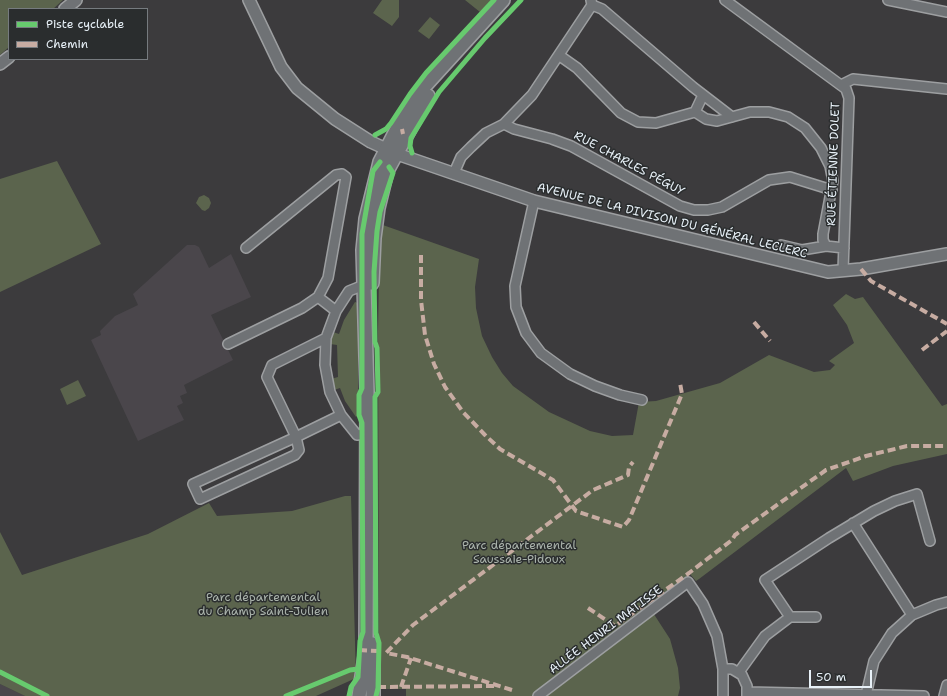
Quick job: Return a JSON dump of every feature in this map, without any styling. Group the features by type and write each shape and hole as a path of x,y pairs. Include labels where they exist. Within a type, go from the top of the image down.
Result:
{"main road":[{"path":"359,696 366,650 368,289 378,208 392,151 423,88 503,0"},
{"path":"392,151 405,135 436,84 457,58 511,0"},
{"path":"368,289 372,340 370,349 372,416 373,696"},
{"path":"366,434 370,429 372,416"}],"street":[{"path":"66,8 76,0"},
{"name":"AVENUE DE LA DIVISON DU GÉNÉRAL LECLERC","path":"249,0 281,67 297,88 334,119 371,142 392,151 534,201 822,270 843,271 947,254"},
{"name":"RUE ÉTIENNE DOLET","path":"725,0 846,89 849,98 843,271"},
{"path":"888,0 947,12"},
{"path":"454,173 461,158 471,147 486,133 504,124 532,95 560,56 591,2 602,9 703,95 732,117"},
{"path":"560,56 577,68 621,113 638,122 656,122 696,112 706,119 717,121 750,112 769,112 788,117 805,128 821,148 830,166 833,180 823,234 826,246"},
{"path":"841,85 853,79 947,89"},
{"path":"696,112 703,95"},
{"name":"RUE CHARLES PÉGUY","path":"504,124 514,129 552,139 571,146 680,206 694,210 708,210 722,207 769,180 790,177 832,190"},
{"path":"228,344 302,308 318,297 328,278 346,177 342,174 336,175 246,248"},
{"path":"534,201 515,286 516,307 526,333 541,353 570,374 614,393 642,400"},
{"path":"781,245 802,250 826,246 844,248"},
{"path":"366,434 357,435 341,415 330,392 325,365 326,338 336,311 349,291 368,289"},
{"path":"318,297 336,311"},
{"path":"326,338 272,365 267,377 296,437 299,450 295,455 200,499 193,484 296,437 341,415"},
{"path":"790,617 765,580 853,523 895,501 917,494 930,541"},
{"path":"853,523 912,615"},
{"name":"ALLÉE HENRI MATISSE","path":"538,696 688,582 703,604 717,636 723,669"},
{"path":"866,695 874,661 892,633 912,615 947,602"},
{"path":"739,672 765,636 790,617 816,617"},
{"path":"724,696 723,669 732,669 739,672 745,679 748,694 924,696"},
{"path":"944,696 947,685"}],"shaded area":[{"path":"187,245 195,245 199,247 209,268 231,254 251,297 211,315 233,360 184,385 187,393 180,396 183,403 177,406 184,420 138,441 91,340 101,335 100,331 115,316 138,305 133,294"},
{"path":"0,684 25,696 0,696"}],"green space":[{"path":"0,0 63,0 54,8 8,8 8,48 0,55"},
{"path":"382,0 399,0 399,17 392,26 373,13"},
{"path":"465,0 491,0 480,12"},
{"path":"430,17 440,25 429,39 418,31"},
{"path":"57,161 101,244 0,292 0,179"},
{"path":"204,195 209,198 211,203 209,208 205,211 202,210 196,203 199,197"},
{"name":"Parc départemental Saussaie-Pidoux","path":"380,224 479,259 475,287 476,308 482,336 502,373 513,386 549,412 590,431 612,436 633,435 639,402 656,401 720,383 769,355 814,372 830,370 835,365 829,361 854,343 847,325 833,305 846,294 855,299 863,297 942,406 947,404 947,454 893,466 853,481 846,468 699,579 696,581 690,574 648,605 670,639 678,668 680,688 678,696 406,696 406,689 379,689 378,331"},
{"path":"355,302 358,303 358,415 356,417 345,401 340,388 334,390 331,379 338,377 337,345 330,344 333,332 339,334 344,320"},
{"path":"78,380 86,396 67,405 60,389"},
{"name":"Parc départemental du Champ Saint-Julien","path":"345,496 351,496 356,678 316,696 25,696 0,684 0,532 22,575 148,534 209,503 217,516 292,511"}],"marked path":[{"path":"402,129 403,134"},
{"path":"421,255 421,300 425,335 434,364 445,387 463,412 485,435 500,449 553,480 576,511 623,527 629,520 682,394 680,383"},
{"path":"861,269 871,281 947,324"},
{"path":"754,322 770,341"},
{"path":"922,350 947,331"},
{"path":"588,608 615,626 689,573 732,540 735,535 826,470 866,456 907,446 947,446"},
{"path":"512,690 407,657 386,653 413,625 593,490 628,475 629,467 633,462"},
{"path":"359,650 378,651"},
{"path":"401,687 411,658"},
{"path":"378,687 496,686"}],"cycle path":[{"path":"375,135 386,129 426,73 494,0"},
{"path":"412,153 410,146 411,138 439,92 485,38 521,0"},
{"path":"349,696 351,687 358,677 360,641 363,632 362,423 359,415 359,395 362,388 362,234 373,171 380,162"},
{"path":"376,696 378,688 379,643 376,633 375,397 378,392 377,348 375,342 374,272 380,212 393,173 389,167"},
{"path":"286,696 350,670 358,669"},
{"path":"0,672 47,696"}]}
